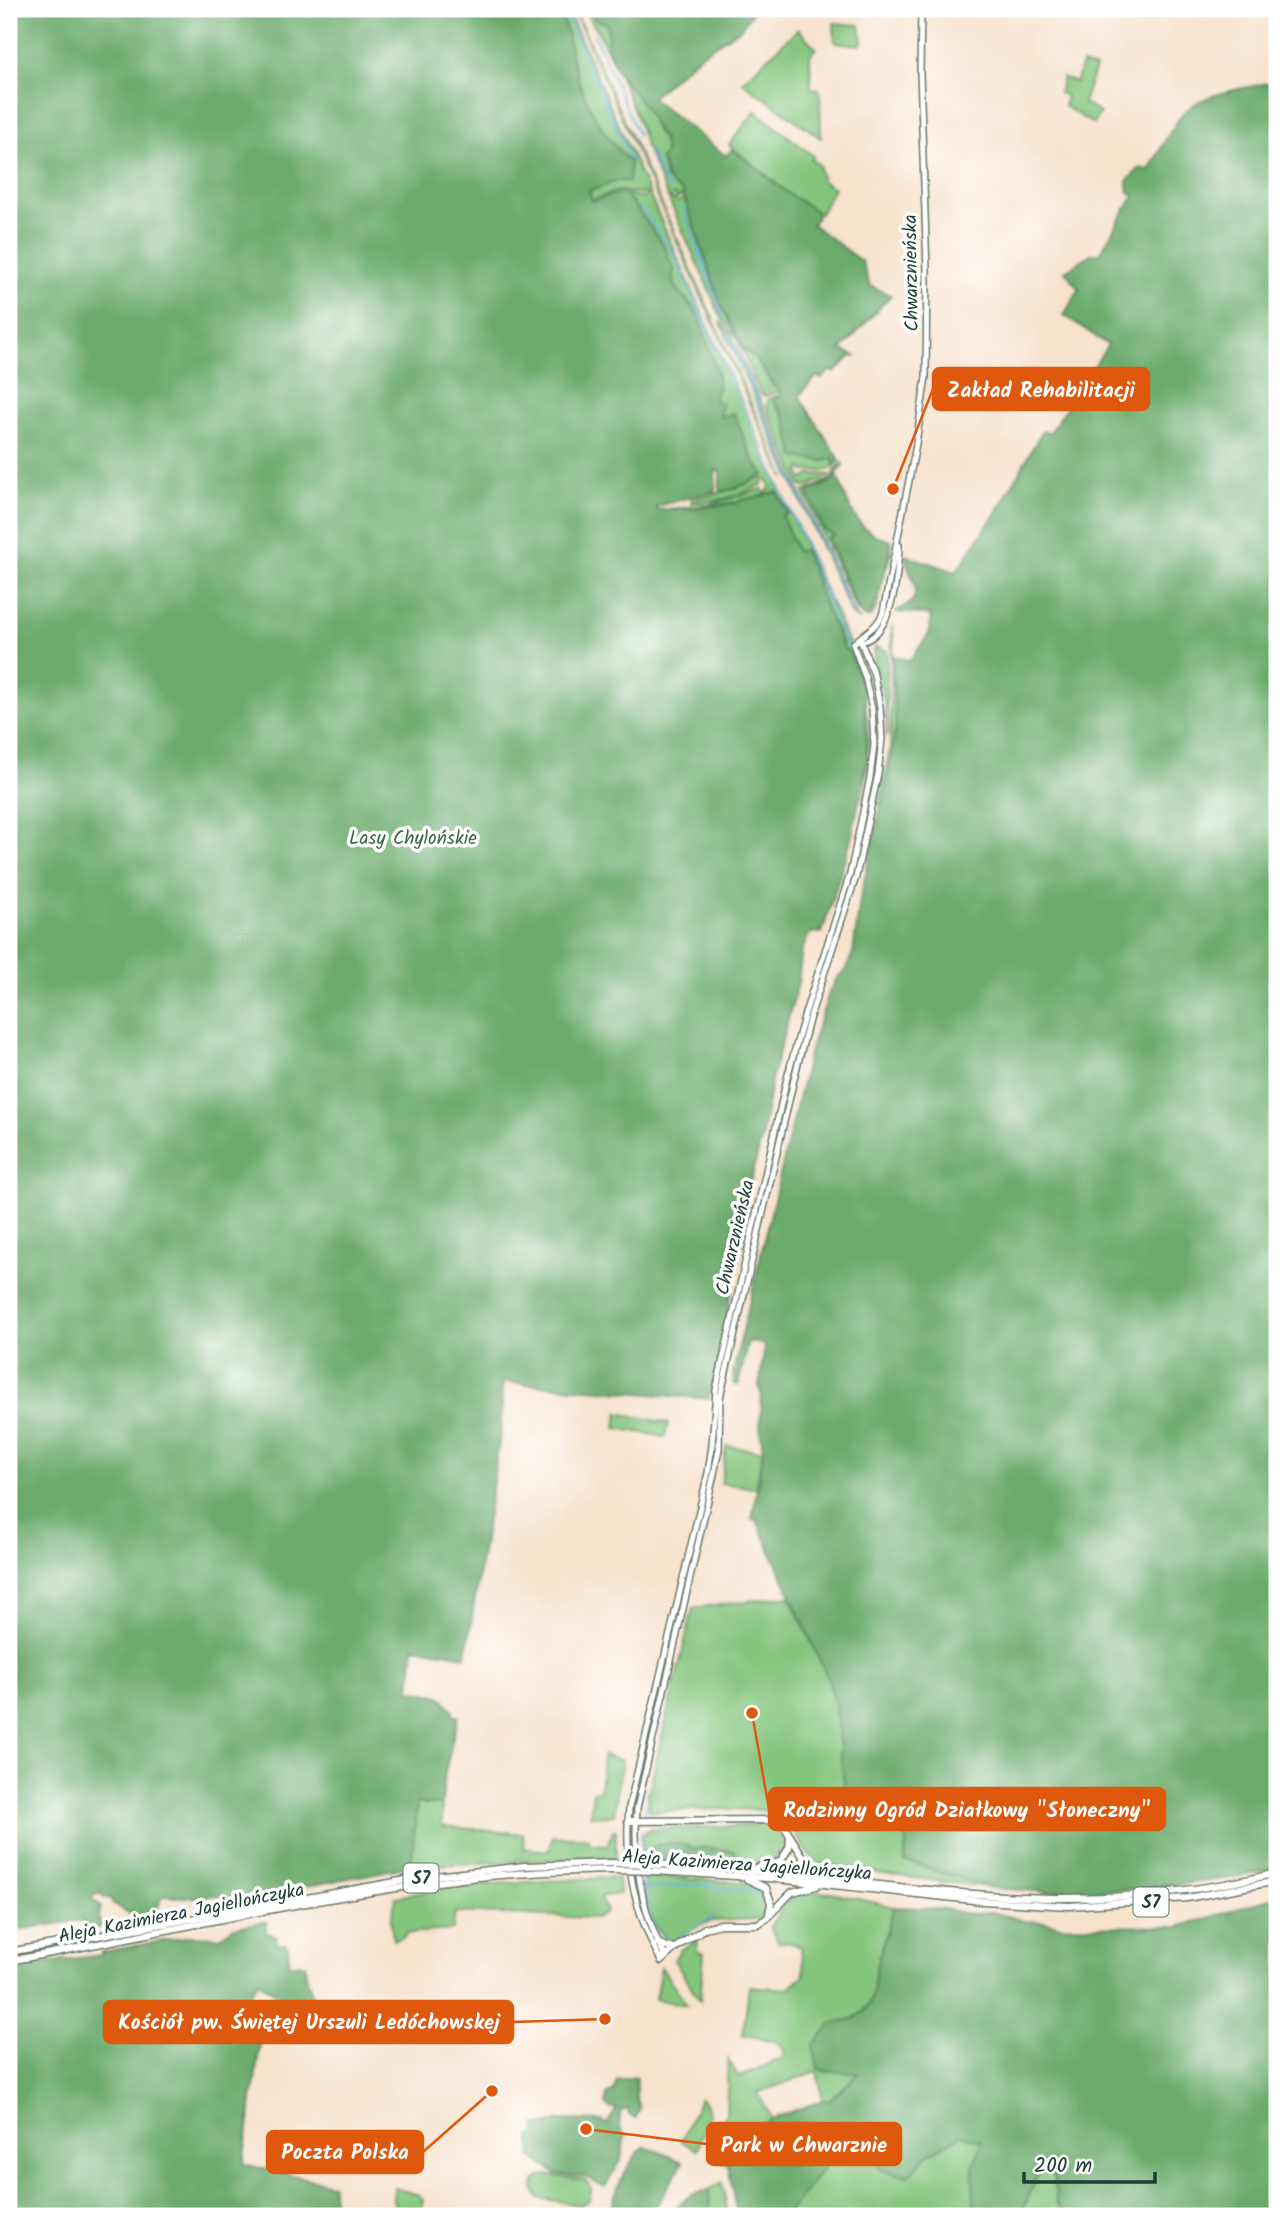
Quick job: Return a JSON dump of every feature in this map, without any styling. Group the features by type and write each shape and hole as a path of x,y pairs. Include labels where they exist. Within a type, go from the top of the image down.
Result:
{"highway":[{"path":"632,1821 769,1819 782,1825 810,1866 837,1879"},
{"path":"744,1869 780,1862 789,1848 790,1836"},
{"name":"Aleja Kazimierza Jagiellończyka","path":"9,1951 235,1914 440,1875 524,1866 744,1869 982,1894 1081,1898 1183,1891 1277,1873"},
{"name":"Aleja Kazimierza Jagiellończyka","path":"653,1867 982,1901 1069,1906 1188,1898 1277,1881"},
{"path":"739,1876 766,1888 771,1903 769,1915"},
{"path":"663,1958 698,1932 713,1925 757,1924 798,1889 828,1884"},
{"name":"Aleja Kazimierza Jagiellończyka","path":"9,1961 199,1920"},
{"path":"658,1943 675,1948"}],"main road":[{"name":"Chwarznieńska","path":"663,1958 644,1927 634,1896 627,1852 637,1767 708,1473 716,1390 787,1078 832,941 858,843 873,753 870,697 853,644 880,619 918,435 927,354 926,223 919,48 921,9"},
{"name":"Chwarznieńska","path":"632,1821 641,1893 663,1958"}],"green space":[{"name":"Lasy Chylońskie","path":"9,9 556,9 564,23 584,96 604,131 630,162 629,182 617,181 589,191 592,201 625,193 663,244 674,270 674,283 700,319 718,377 719,389 716,390 715,402 722,403 720,417 734,413 753,461 764,475 737,488 720,492 720,471 715,470 716,491 657,506 657,510 683,510 738,503 777,492 788,513 782,516 797,552 804,549 833,626 845,650 849,652 864,691 867,761 852,836 822,933 810,933 802,950 798,983 772,1077 761,1140 745,1205 750,1206 709,1399 503,1382 501,1429 466,1656 414,1647 410,1690 440,1696 453,1710 453,1716 458,1716 444,1777 442,1805 417,1803 411,1866 262,1895 212,1895 203,1898 163,1896 154,1914 136,1917 100,1893 91,1898 101,1906 101,1927 88,1930 82,1920 9,1931"},
{"path":"556,9 567,9 851,648 862,687 849,652 845,650 826,613 816,575 804,550 797,552 782,516 788,513 778,493 739,501 738,504 734,502 683,510 657,510 708,505 762,489 766,494 770,487 768,481 762,479 763,484 737,495 691,503 692,500 737,488 764,475 754,461 734,414 720,418 715,403 718,377 696,310 673,282 674,270 663,244 626,194 644,198 647,194 617,191 592,200 589,191 617,181 630,162 604,131 584,96 564,23"},
{"path":"574,9 785,479 754,413"},
{"path":"583,9 593,9 594,18 607,24 608,45 615,65 663,139 665,153 661,158 665,178 682,191 683,196 676,199 673,195 671,199 678,202 684,198 722,307 743,348 755,358 779,391 765,396 761,394 737,338 721,317 646,148 618,74"},
{"path":"593,9 755,9 740,29 700,55 651,98 726,156 732,149 789,194 816,211 817,217 812,224 862,262 870,286 891,295 841,350 857,357 851,356 835,373 831,370 821,379 817,376 799,396 840,460 834,465 833,458 824,461 795,457 785,416 773,401 781,394 755,358 743,348 722,307 682,191 669,182 665,173 661,158 665,153 663,139 615,65 608,45 607,24 594,18"},
{"path":"834,23 860,25 862,43 835,42"},
{"path":"798,29 816,48 810,55 811,88 819,89 820,94 821,138 742,82"},
{"path":"1082,64 1095,68 1083,103 1100,113 1093,124 1064,106 1066,96 1059,93 1063,78 1076,82"},
{"path":"1277,81 1277,1868 1238,1877 1141,1889 1047,1892 993,1888 905,1861 907,1819 848,1818 835,1703 830,1683 757,1520 752,1519 763,1452 760,1426 762,1396 759,1387 765,1345 748,1341 738,1385 733,1384 733,1372 810,1049 830,990 846,969 853,953 860,900 883,803 896,728 892,656 910,660 929,634 931,615 896,612 910,603 916,592 905,555 956,572 998,510 1042,431 1050,432 1108,345 1064,315 1079,289 1065,271 1091,254 1100,253 1134,195 1129,192 1127,181 1140,168 1149,170 1180,117 1188,109 1211,96"},
{"path":"755,111 814,156 811,159 819,165 822,181 834,188 820,214 789,194 729,145"},
{"path":"720,321 731,334 852,610 860,621 852,615"},
{"path":"781,394 774,404 785,416 795,457 833,458 835,465 840,461 835,466 827,470 804,471 802,468 799,472 803,479 811,474 832,475 806,487 801,486 766,406 768,399"},
{"path":"842,463 835,479 821,487 834,535 828,539 857,608 864,615 878,599 888,551 892,552 882,580 877,607 871,617 864,618 855,608 804,492 833,478 835,470"},
{"path":"837,475 850,508 861,525 869,532 892,541 878,599 869,615 864,615 857,608 828,538 834,535 824,530 808,493 834,480"},
{"path":"892,625 894,638 891,677"},
{"path":"875,647 887,651 887,737 885,704 874,661"},
{"path":"891,679 895,693 896,728 882,806 878,804 890,748"},
{"path":"864,696 868,724 868,764 865,745"},
{"path":"618,1413 668,1423 665,1437 616,1428"},
{"path":"726,1446 763,1451 755,1488 721,1483"},
{"path":"789,1596 827,1675 835,1703 848,1817 907,1819 905,1861 993,1888 818,1863 807,1853 787,1821 773,1812 719,1809 650,1812 648,1794 693,1608"},
{"path":"603,1755 622,1761 614,1815 590,1816 593,1791 600,1791"},
{"path":"417,1803 442,1805 442,1826 523,1834 524,1848 549,1851 552,1836 588,1838 590,1844 607,1845 613,1830 616,1830 616,1857 411,1866"},
{"path":"765,1825 777,1827 785,1838 783,1852 771,1861 736,1861 737,1856 726,1852 693,1849 685,1845 657,1845 650,1851 652,1859 643,1858 642,1836 649,1829"},
{"path":"657,1845 686,1845 693,1849 704,1847 734,1851 736,1861 652,1859 650,1851"},
{"path":"642,1875 748,1883 764,1892 768,1909 758,1919 702,1924 673,1942 658,1931 653,1923"},
{"path":"618,1877 619,1894 603,1896 600,1900 607,1910 596,1918 455,1912 453,1930 406,1933 405,1936 393,1940 391,1922 396,1897 456,1886"},
{"path":"804,1891 832,1893 894,1907 876,1968 872,1999 854,2019 832,2023 823,2071 859,2073 829,2101 823,2100 817,2071 758,2093 772,2119 763,2125 728,2165 710,2157 726,2112 728,2060 739,2077 783,2058 784,2049 776,2041 743,2035 749,1986 788,1989 804,1975 801,1947 778,1942 770,1927 788,1900"},
{"path":"1276,1897 1277,2216 1069,2216 1057,2203 1054,2176 1040,2169 1025,2205 1014,2216 981,2216 974,2213 973,2167 982,2141 960,2135 928,2155 908,2176 882,2170 875,2162 882,2147 903,2163 907,2142 903,2132 877,2128 875,2124 855,2126 786,2216 737,2216 728,2165 763,2125 823,2100 829,2101 859,2073 823,2071 818,2068 813,2045 832,2023 854,2019 872,1999 876,1968 894,1907 946,1909 974,1915 992,1912 1024,1921 1061,1926 1178,1927"},
{"path":"268,1923 265,1932 277,1937 277,1944 287,1944 290,1965 305,1964 314,2002 301,2011 258,1981 243,2005 266,2020 262,2031 243,2164 333,2184 333,2216 9,2216 9,1972 26,1965 102,1955 101,1952 190,1936 220,1937 234,1927"},
{"path":"698,1940 697,1952 704,1953 700,2001 674,1960 680,1950"},
{"path":"661,1967 687,2005 655,1999"},
{"path":"637,2077 636,2096 640,2108 635,2119 629,2115 628,2109 621,2111 619,2127 626,2137 621,2160 605,2187 586,2177 556,2174 531,2156 531,2137 535,2134 536,2125 547,2125 560,2120 602,2121 607,2124 617,2109 609,2108 606,2104 607,2094 613,2092 617,2080"},
{"path":"700,2098 709,2114 697,2150 681,2141"},
{"path":"875,2124 877,2128 904,2132 907,2142 903,2163 893,2158 883,2170 928,2155 961,2135 982,2141 974,2213 981,2216 786,2216 855,2125"},
{"path":"645,2146 683,2162 650,2216 610,2216 622,2178"},
{"path":"1040,2169 1055,2175 1057,2203 1069,2216 1033,2212 1034,2216 1014,2216 1025,2205"},
{"path":"547,2175 585,2180 592,2188 589,2200 580,2205 539,2198 533,2189 534,2184"},
{"path":"722,2182 728,2216 710,2216 709,2190"},
{"path":"394,2188 420,2195 419,2198 423,2199 422,2216 392,2216"},
{"path":"709,2190 710,2216 671,2216 687,2198"}],"waterway":[{"path":"560,9 571,25 631,160"},
{"path":"586,9 589,14"},
{"path":"594,34 638,135"},
{"path":"648,149 661,177 670,189"},
{"path":"640,207 670,247 679,265 805,543 849,648"},
{"path":"683,207 723,316"},
{"path":"728,334 852,611"},
{"path":"645,1813 648,1802"},
{"path":"641,1832 641,1859"},
{"path":"644,1880 650,1917 665,1938 673,1941 714,1916"},
{"path":"645,1889 695,1884 762,1893"}],"place":[{"name":"Zakład Rehabilitacji","path":"893,489"},
{"name":"Rodzinny Ogród Działkowy \"Słoneczny\"","path":"752,1713"},
{"name":"Kościół pw. Świętej Urszuli Ledóchowskej","path":"605,2019"},
{"name":"Poczta Polska","path":"492,2091"},
{"name":"Park w Chwarznie","path":"586,2129"}]}
